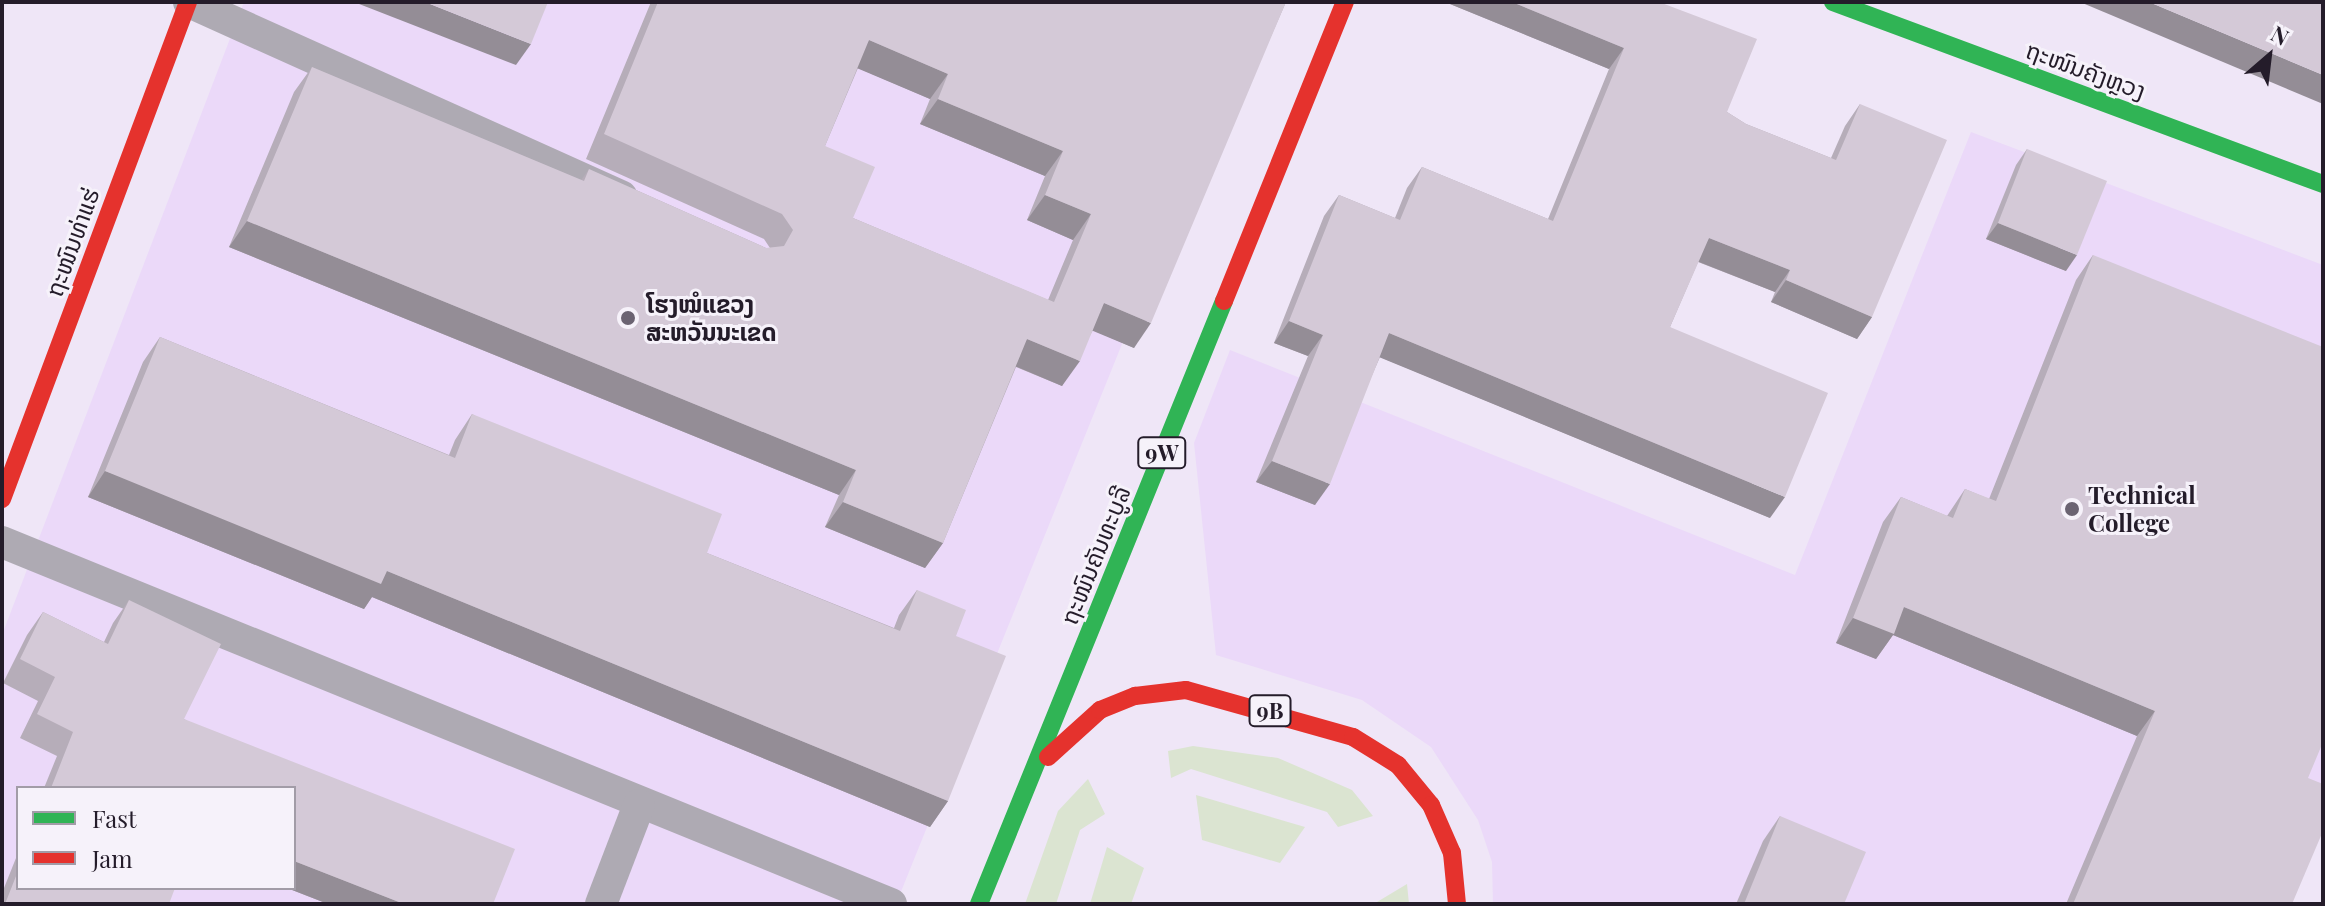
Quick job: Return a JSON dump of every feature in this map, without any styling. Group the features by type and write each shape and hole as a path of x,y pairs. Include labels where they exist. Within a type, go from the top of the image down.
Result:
{"main road":[{"name":"ຖະໜົນທ່າແຮ່","path":"2,499 188,2"},
{"name":"ຖະໜົນຄັນທະບູລີ","path":"979,904 1345,2"},
{"name":"ຖະໜົນຄັງຫຼວງ","path":"1833,2 2323,184"},
{"name":"9B","path":"1022,799 1050,752 1100,710 1135,696 1186,690 1237,701 1353,737 1398,765 1431,805 1452,853 1457,904"}],"lane":[{"path":"188,2 654,210"},
{"path":"2,542 639,805 891,904"},
{"path":"601,904 639,805"}],"shaded area":[{"name":"ໂຮງໝໍແຂວງ ສະຫວັນນະເຂດ","path":"244,2 1260,2 896,904 2,904 2,635"},
{"name":"Technical College","path":"1971,132 2323,265 2323,796 2277,904 1493,904 1492,862 1478,820 1431,747 1362,700 1216,655 1194,443 1230,350 1795,575"}],"green space":[{"path":"1193,746 1278,758 1352,790 1373,816 1338,827 1327,812 1191,769 1171,778 1168,751"},
{"path":"1088,779 1105,814 1080,830 1056,904 1025,904 1058,811"},
{"path":"1196,795 1305,827 1280,863 1202,840"},
{"path":"1107,847 1144,868 1131,904 1090,904"},
{"path":"1407,884 1409,904 1377,904 1377,902"}],"building":[{"path":"425,2 548,2 531,44"},
{"path":"658,2 1286,2 1151,323 1104,303 1080,361 1027,339 943,543 843,502 856,470 247,221 312,67 584,181 589,169 766,248 784,246 793,230 782,214 604,134","holes":["869,40 948,74 938,99 1063,151 1045,195 1091,214 1054,302 853,218 875,167 825,146"]},
{"path":"1512,2 1659,2 1757,39 1727,112 1746,124 1836,160 1860,104 1947,140 1872,317 1786,280 1790,270 1709,238 1670,327 1828,393 1785,497 1389,333 1330,484 1272,461 1323,335 1289,321 1339,195 1400,220 1422,167 1553,221 1624,48"},
{"path":"2149,2 2323,2 2323,75"},
{"path":"2027,149 2107,181 2077,255 1998,223"},
{"path":"2093,255 2323,347 2323,742 2308,778 2323,784 2323,831 2292,904 2073,904 2155,711 1904,607 1894,634 1853,618 1901,497 1953,518 1965,489 1996,501"},
{"path":"160,337 455,458 472,414 722,514 707,553 900,631 917,590 966,610 956,636 1006,656 948,801 387,571 381,584 105,471"},
{"path":"129,600 221,644 184,719 515,849 493,904 404,904 296,862 296,786 52,786 73,732 37,714 55,677 20,659 43,612 108,644"},
{"path":"1780,816 1866,852 1844,904 1744,904"},
{"path":"16,876 16,890 174,890 169,904 5,904"}],"traffic: fast":[{"path":"1833,2 2323,184"},
{"path":"979,904 1224,301"}],"traffic: jam":[{"path":"2,499 188,2"},
{"path":"1224,301 1345,2"},
{"path":"1048,757 1100,710 1135,696 1186,690 1353,737 1398,765 1431,805 1452,853 1457,904"}],"place":[{"name":"ໂຮງໝໍແຂວງ ສະຫວັນນະເຂດ","path":"628,318"},
{"name":"Technical College","path":"2072,509"}]}
